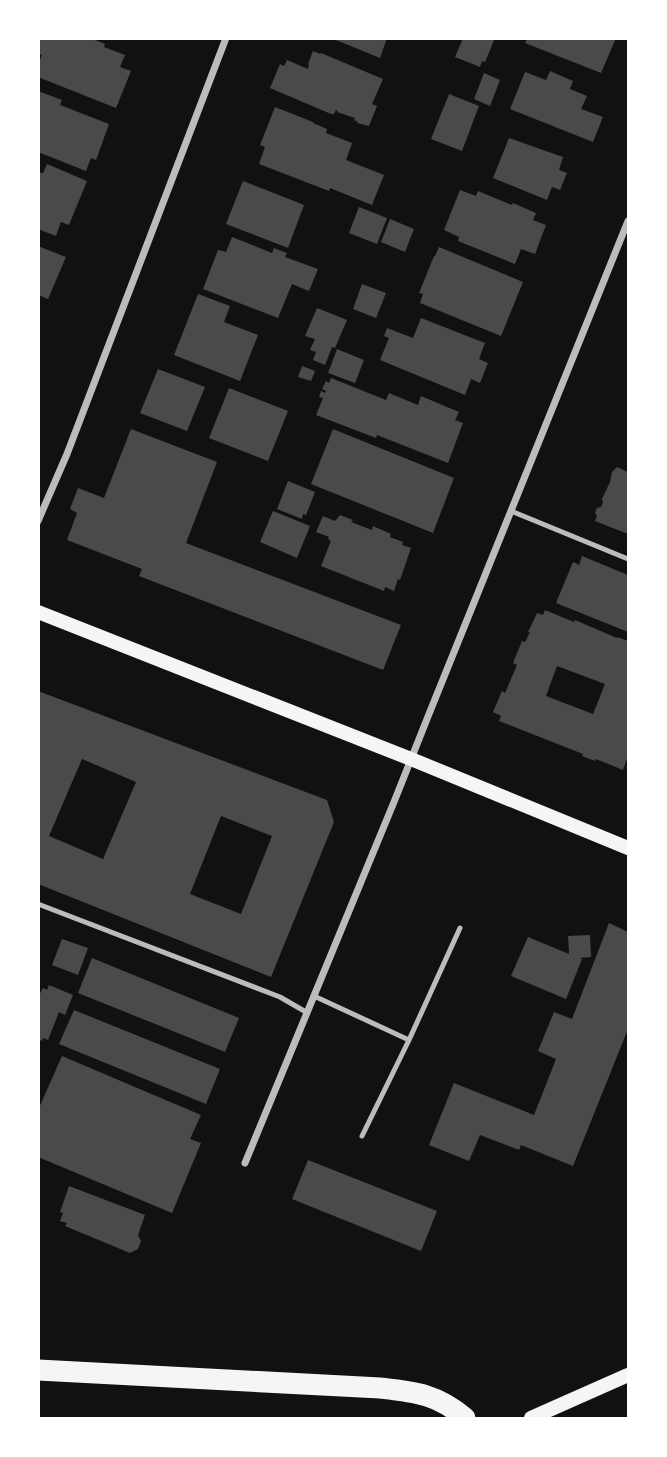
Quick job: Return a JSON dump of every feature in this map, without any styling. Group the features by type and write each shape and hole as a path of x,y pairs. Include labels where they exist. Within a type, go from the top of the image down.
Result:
{"highway":[{"path":"38,1370 380,1388 413,1392 442,1401 465,1419"}],"main road":[{"path":"38,612 628,848"},
{"path":"531,1419 628,1375"}],"street":[{"path":"38,521 72,441 226,38"},
{"path":"245,1163 628,221"}],"lane":[{"path":"511,512 628,559"},
{"path":"38,904 280,997 306,1012"},
{"path":"362,1136 460,928"},
{"path":"314,996 409,1040"}],"building":[{"path":"38,38 90,38 125,55 120,67 131,71 116,108 38,77 38,64 42,55 38,54"},
{"path":"331,38 387,38 380,58"},
{"path":"463,38 495,38 485,62 482,61 480,67 455,57"},
{"path":"527,38 616,38 601,73 525,43"},
{"path":"313,51 383,79 372,104 377,106 369,126 357,123 355,118 336,110 331,114 270,88 280,64 284,66 287,60 308,69"},
{"path":"550,71 573,81 570,89 587,96 581,109 603,117 593,142 510,109 525,72 546,80"},
{"path":"484,73 500,80 490,106 474,99"},
{"path":"38,91 62,100 60,105 109,124 96,160 91,158 86,171 38,152"},
{"path":"449,94 479,106 462,151 431,139"},
{"path":"275,107 313,122 327,129 326,133 352,143 346,160 384,175 372,205 259,164 265,147 260,145"},
{"path":"509,138 563,157 559,170 567,173 560,190 552,187 547,200 493,178"},
{"path":"47,164 87,181 69,225 61,222 56,236 38,229 38,172 43,173"},
{"path":"243,181 304,205 288,248 226,224"},
{"path":"460,190 476,196 478,191 536,213 533,220 546,225 535,254 521,249 515,264 458,241 459,237 444,230"},
{"path":"359,207 387,218 377,244 349,233"},
{"path":"390,219 414,229 405,252 381,242"},
{"path":"232,237 272,253 274,248 287,253 285,257 318,269 309,291 292,284 278,318 203,289 218,250 226,252"},
{"path":"38,246 66,257 48,299 38,295"},
{"path":"439,247 523,282 501,336 420,303 423,294 419,293"},
{"path":"362,284 386,293 376,318 353,309"},
{"path":"198,294 230,306 224,322 258,335 240,381 174,355"},
{"path":"317,308 347,320 325,365 313,360 316,352 310,350 315,339 305,336"},
{"path":"421,318 485,343 479,359 488,363 480,383 471,379 465,395 380,360 389,338 384,336 387,328 413,338"},
{"path":"337,349 364,360 355,383 328,373"},
{"path":"302,366 315,371 311,381 298,377"},
{"path":"158,369 205,387 187,431 140,413"},
{"path":"331,378 386,400 389,393 418,405 421,396 459,412 455,420 463,423 448,463 316,415 323,398 319,397 321,391 325,393 322,389"},
{"path":"229,388 288,411 268,461 209,438"},
{"path":"131,429 217,462 186,543 401,625 383,670 139,576 142,569 67,540 77,513 70,509 78,488 104,498"},
{"path":"333,429 454,478 433,533 311,484"},
{"path":"617,467 628,472 628,534 595,521 597,508 601,507 612,472"},
{"path":"288,481 315,492 302,519 277,509"},
{"path":"273,511 310,526 297,558 260,542"},
{"path":"340,515 372,530 373,526 391,534 390,537 411,548 394,591 385,587 384,591 321,566 331,541 329,537 316,532 323,516 335,521"},
{"path":"582,556 628,575 628,632 556,603 573,562 579,565"},
{"path":"545,610 628,641 628,756 623,770 499,721 501,716 493,712 517,665 513,663 522,641 525,642 537,613 543,615","holes":["557,666 605,684 593,714 546,696"]},
{"path":"38,691 327,800 334,822 271,977 38,884","holes":["82,759 136,782 103,859 49,836","221,816 272,836 241,914 190,894"]},
{"path":"609,923 628,932 628,1029 573,1166 521,1145 519,1150 480,1135 469,1161 429,1145 454,1083 534,1115 556,1059 538,1051 554,1012 572,1019"},
{"path":"590,935 591,957 579,958 582,959 566,999 511,976 528,937 569,954 568,936"},
{"path":"62,939 88,948 78,975 52,965"},
{"path":"92,958 239,1018 225,1052 78,993"},
{"path":"49,985 73,995 65,1015 59,1012 48,1040 43,1038 42,1041 38,1039 38,997 43,988 47,990"},
{"path":"74,1010 220,1069 206,1104 59,1044"},
{"path":"62,1056 201,1115 190,1139 201,1143 172,1213 38,1157 38,1110"},
{"path":"308,1160 437,1211 421,1251 292,1199"},
{"path":"69,1186 145,1215 138,1235 141,1241 138,1249 130,1253 65,1226 67,1223 60,1221 63,1213 60,1212"}]}
